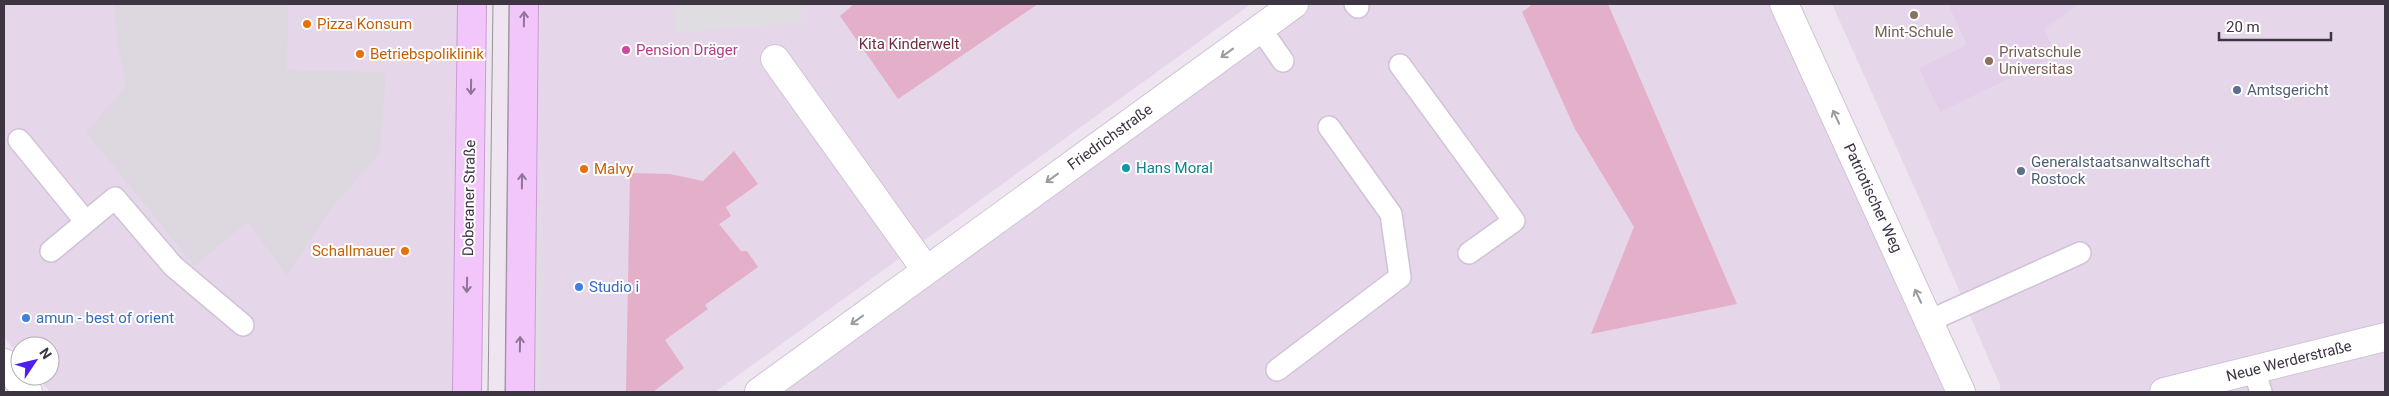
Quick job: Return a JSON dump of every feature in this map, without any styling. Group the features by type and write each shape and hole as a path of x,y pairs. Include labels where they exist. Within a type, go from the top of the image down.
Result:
{"street":[{"name":"Doberaner Straße","path":"467,392 472,4"},
{"path":"520,392 524,4"},
{"name":"Friedrichstraße","path":"759,392 1294,4"},
{"name":"Patriotischer Weg","path":"1784,4 1961,392"},
{"path":"775,59 926,270"},
{"name":"Neue Werderstraße","path":"2164,392 2258,381 2385,337"},
{"path":"4,364 28,392"}],"lane":[{"path":"1260,28 1283,61"},
{"path":"1400,65 1514,220 1469,253"},
{"path":"1277,370 1400,277 1391,214 1329,127"},
{"path":"19,140 86,222"},
{"path":"51,251 115,198 174,266 243,325"},
{"path":"1929,321 2080,253"}],"shaded area":[{"path":"4,4 464,4 454,392 50,392 45,386 60,386 60,336 10,336 10,344 4,337"},
{"path":"114,4 288,4 287,70 386,72 380,153 334,205 287,276 248,222 194,266 86,132 126,86 118,45"},
{"path":"535,4 1251,4 715,392 537,392"},
{"path":"674,4 801,4 802,23 675,32"},
{"path":"1294,4 1774,4 1948,392 759,392"},
{"path":"1832,4 2385,4 2385,392 2000,392 2000,385 1920,200"},
{"name":"Privatschule Universitas","path":"1948,4 2079,4 2044,29 2057,55 1940,112 1919,68 1967,45"},
{"path":"530,206 542,206 540,392 527,392"}],"green space":[{"name":"Kita Kinderwelt","path":"854,4 1038,4 898,99 840,16"},
{"path":"1533,4 1608,4 1737,304 1591,334 1634,227 1575,129 1522,12"},
{"path":"734,151 758,184 726,207 731,216 719,224 741,251 747,251 758,267 705,305 708,309 665,340 684,368 653,392 626,392 630,173 670,174 703,181"}],"tram line":[{"path":"488,392 493,4"},
{"path":"505,392 509,4"}],"place":[{"name":"Mint-Schule","path":"1914,15"},
{"name":"Pizza Konsum","path":"307,24"},
{"name":"Pension Dräger","path":"626,50"},
{"name":"Betriebspoliklinik","path":"360,54"},
{"name":"Privatschule Universitas","path":"1989,61"},
{"name":"Amtsgericht","path":"2237,90"},
{"name":"Hans Moral","path":"1126,168"},
{"name":"Malvy","path":"584,169"},
{"name":"Generalstaatsanwaltschaft Rostock","path":"2021,171"},
{"name":"Schallmauer","path":"405,251"},
{"name":"Studio i","path":"579,287"},
{"name":"amun - best of orient","path":"26,318"}]}
